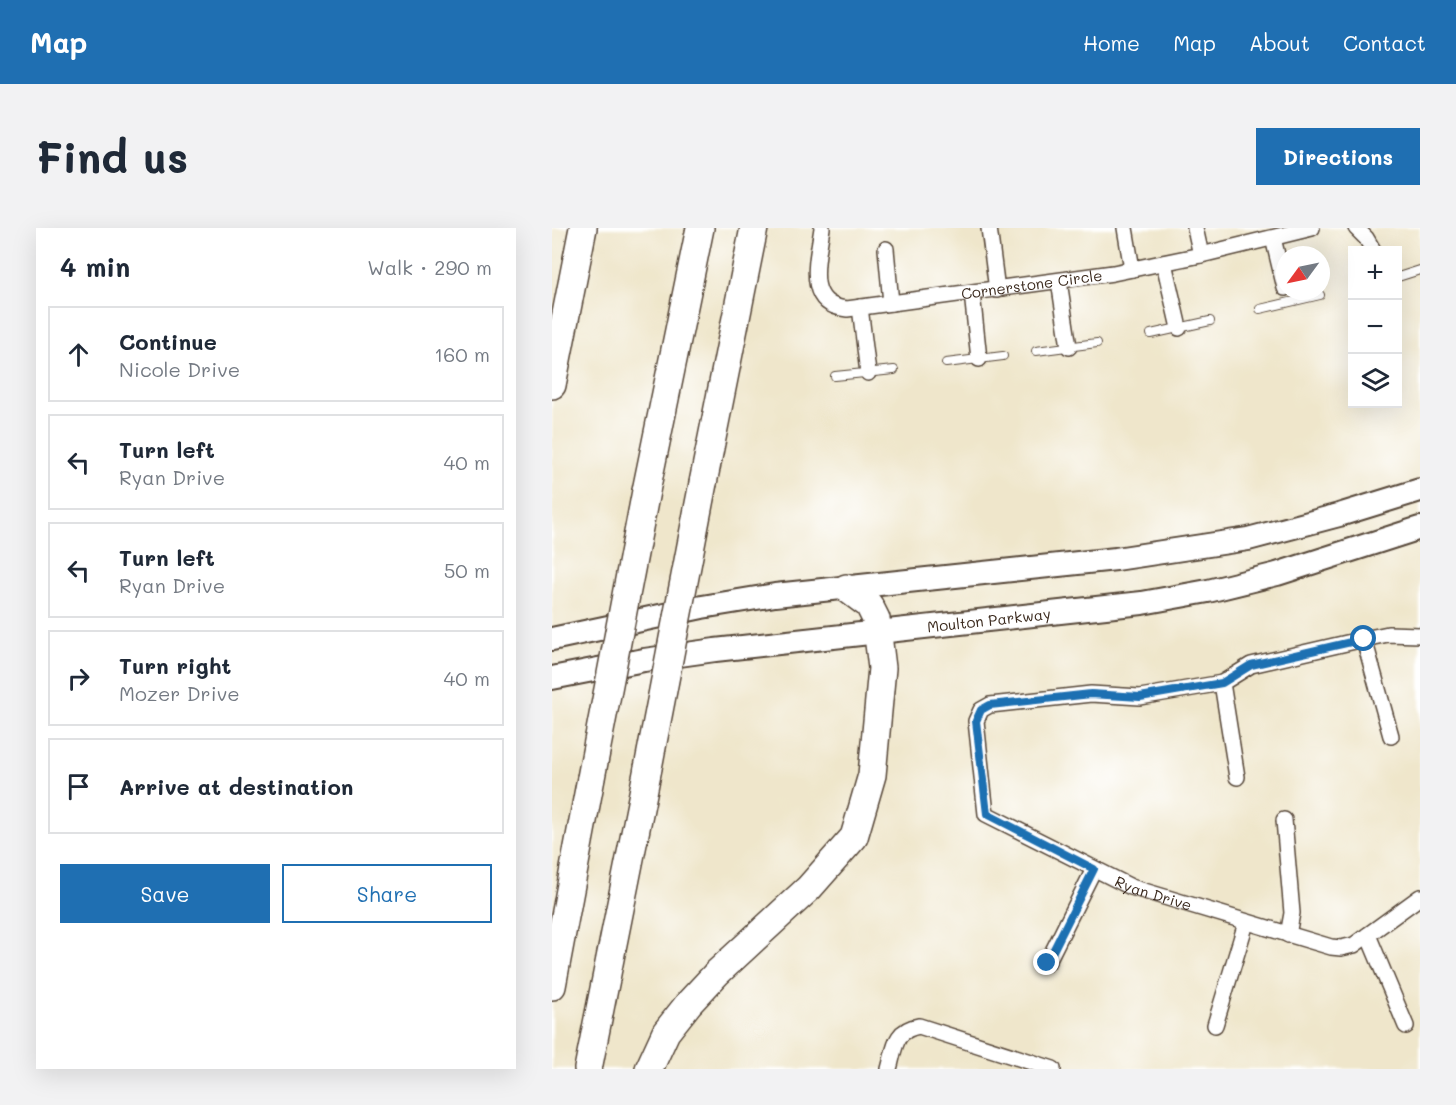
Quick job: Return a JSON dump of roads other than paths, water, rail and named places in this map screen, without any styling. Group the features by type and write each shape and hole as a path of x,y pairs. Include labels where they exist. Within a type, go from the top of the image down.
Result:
{"highway":[{"path":"552,385 583,228"},
{"path":"552,986 646,491 700,228"},
{"path":"588,1069 754,228"},
{"path":"649,1069 666,1032 689,1003 809,888 854,837 872,775 882,668 876,619 869,605 846,588"}],"main road":[{"path":"552,639 702,607 775,595 1116,559 1226,542 1340,515 1420,490"},
{"name":"Moulton Parkway","path":"552,678 655,658 1142,603 1208,591 1277,574 1420,528"}],"street":[{"name":"Cornerstone Circle","path":"822,228 816,281 825,301 836,308 997,290 1132,269 1312,228"},
{"path":"989,228 997,290"},
{"path":"1125,228 1132,269"},
{"path":"1195,228 1201,255"},
{"path":"1356,228 1366,237 1371,246"},
{"path":"1273,238 1276,251"},
{"path":"886,249 891,303"},
{"path":"1164,263 1179,328"},
{"path":"1059,281 1069,347"},
{"path":"972,293 979,359"},
{"path":"860,307 868,373"},
{"path":"1237,777 1222,683 1251,665 1388,634 1420,634"},
{"path":"1364,639 1391,736"},
{"name":"Ryan Drive","path":"1222,683 1140,697 1091,694 990,705 981,710 976,721 987,814 1131,887 1331,947 1341,948 1354,945 1420,897"},
{"path":"1284,820 1292,913 1288,934"},
{"path":"1047,963 1094,869"},
{"path":"1215,1025 1246,923"},
{"path":"1368,934 1406,1026"},
{"path":"889,1069 899,1035 907,1028 919,1026 1053,1069"}],"lane":[{"path":"1402,275 1420,270"},
{"path":"1260,309 1276,300"},
{"path":"1151,334 1210,321"},
{"path":"1036,351 1097,343"},
{"path":"946,363 1003,356"},
{"path":"835,376 894,370"}]}
